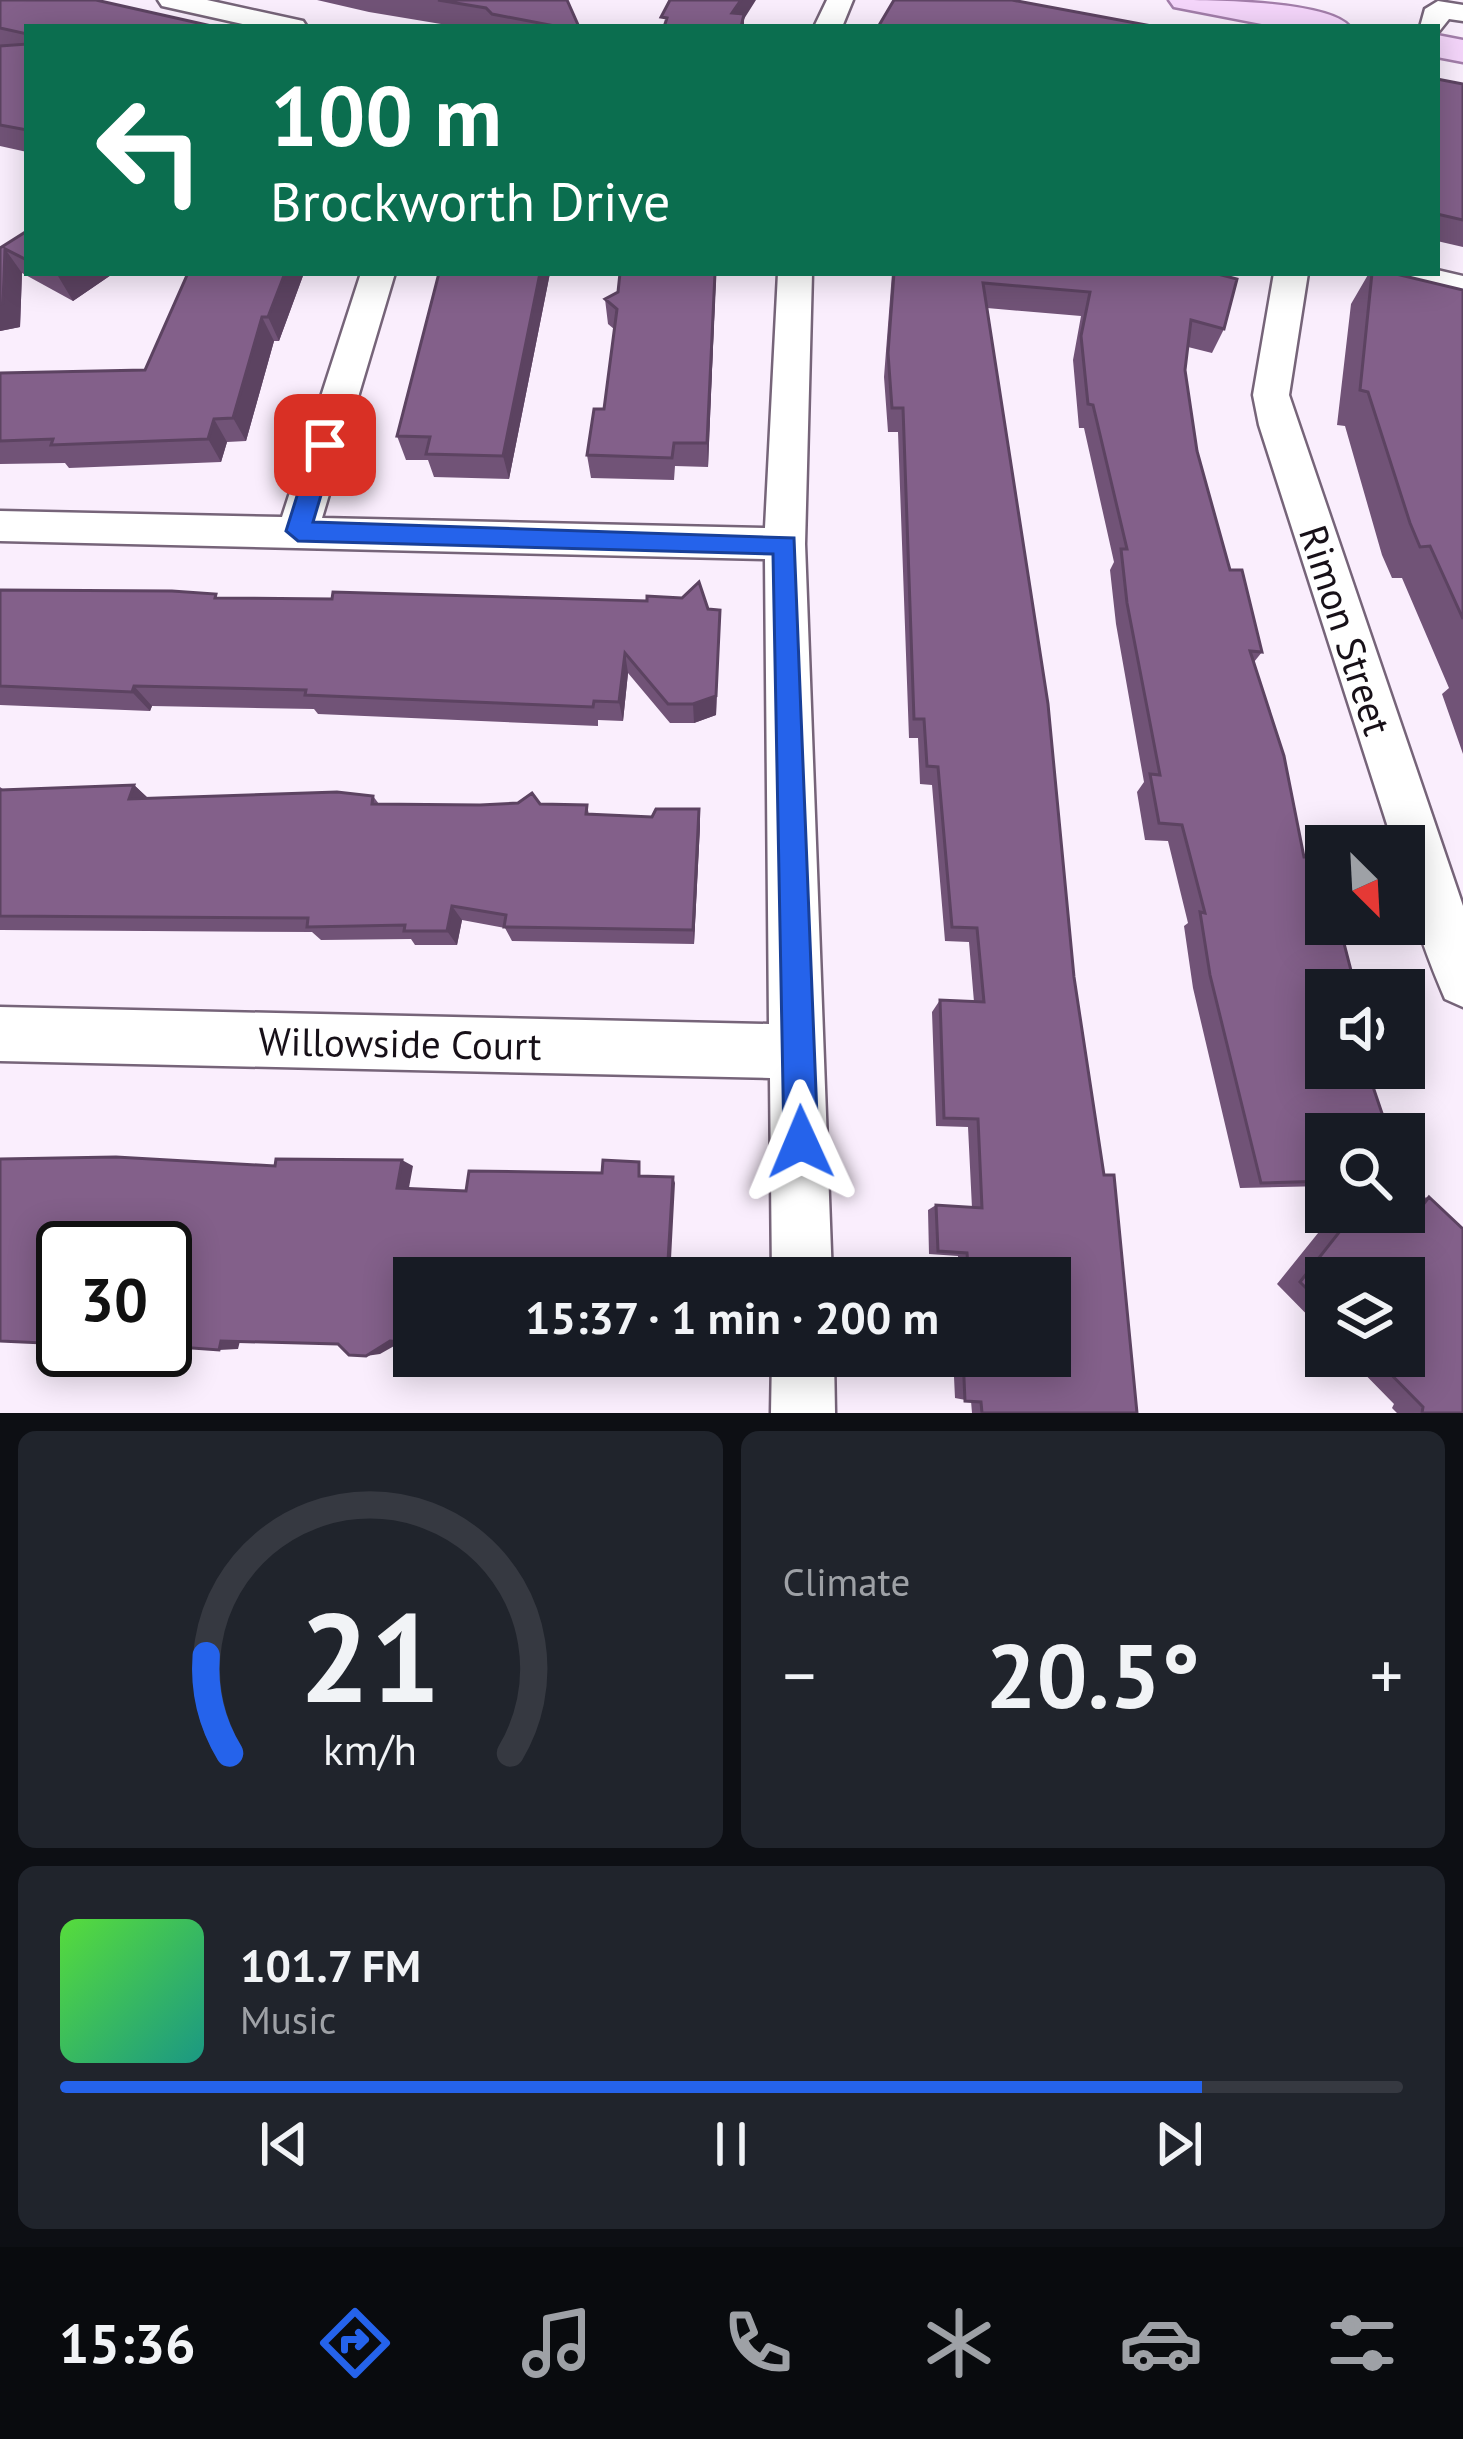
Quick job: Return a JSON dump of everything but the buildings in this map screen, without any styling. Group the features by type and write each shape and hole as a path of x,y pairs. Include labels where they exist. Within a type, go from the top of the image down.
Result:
{"main road":[{"path":"1186,0 1317,24"}],"street":[{"path":"171,0 279,24"},
{"path":"1435,24 1438,9 1463,14"},
{"path":"298,531 377,276"},
{"path":"795,276 785,544 802,1257"},
{"name":"Rimon Street","path":"1291,276 1271,395 1278,425 1463,981"},
{"path":"1414,276 1463,287"},
{"path":"0,526 785,544"},
{"name":"Willowside Court","path":"0,1034 800,1052"},
{"path":"803,1377 803,1413"}],"route":[{"path":"325,445 298,531 785,544 801,1142"}]}
